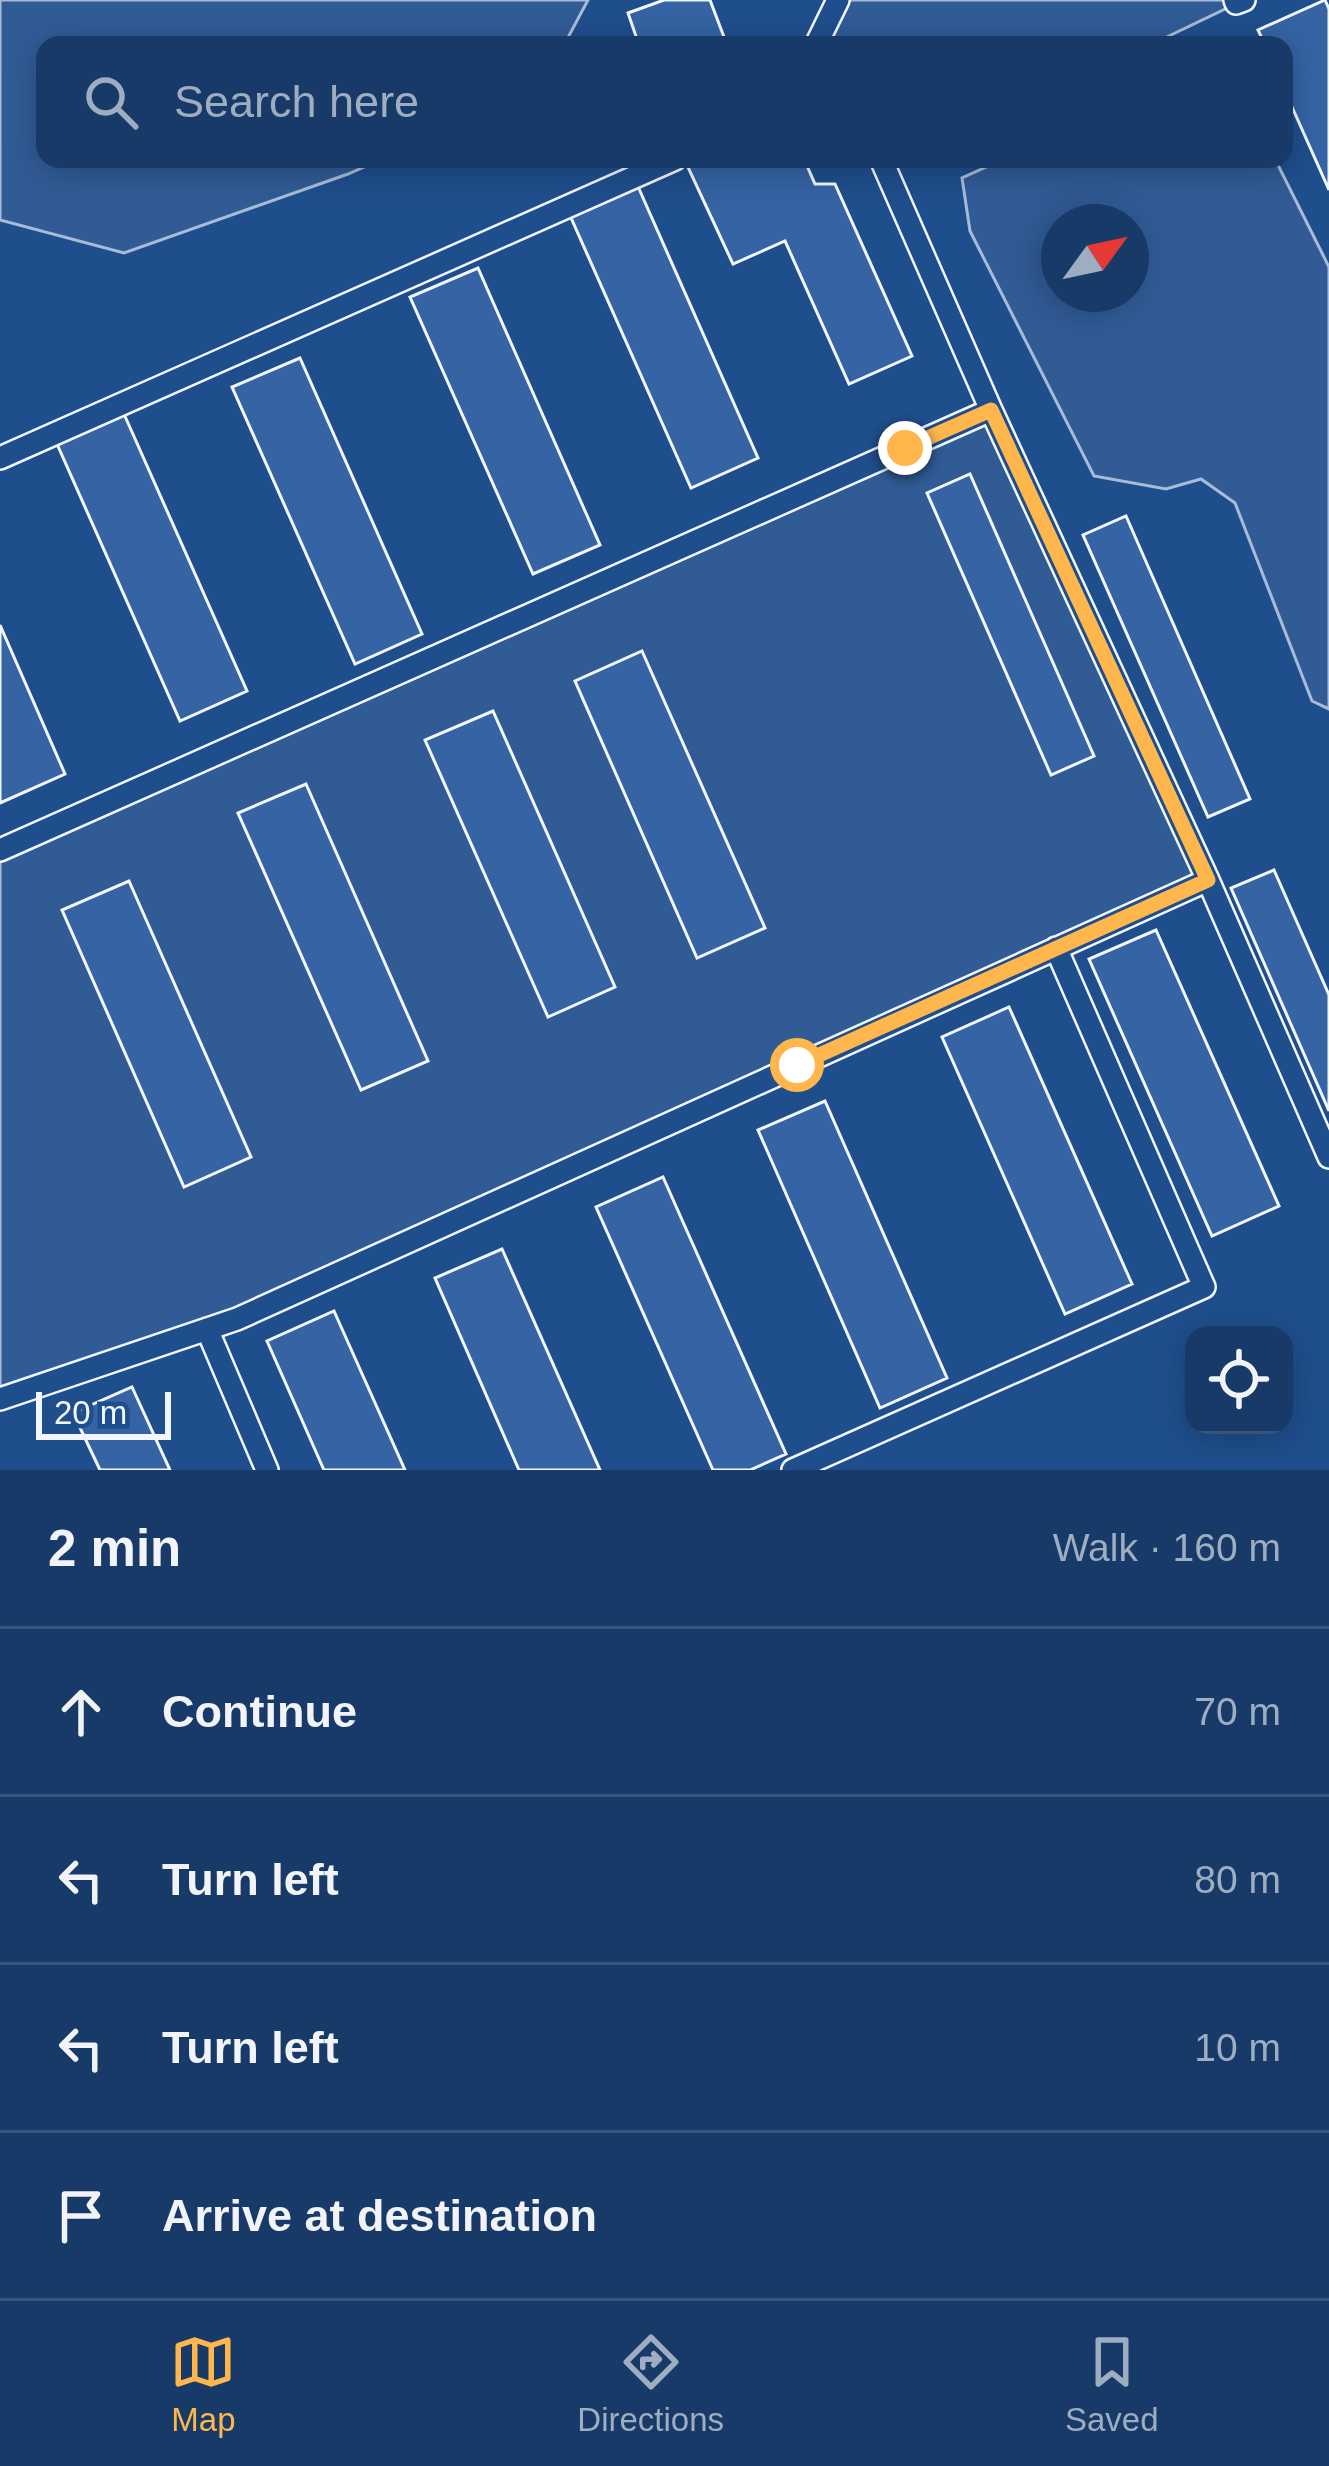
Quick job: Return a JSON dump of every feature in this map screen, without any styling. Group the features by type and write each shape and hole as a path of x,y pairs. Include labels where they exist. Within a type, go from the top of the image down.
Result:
{"lane":[{"path":"825,36 838,0"},
{"path":"1235,0 1244,0"},
{"path":"0,458 655,168"},
{"path":"885,168 1329,1157"},
{"path":"0,850 991,410"},
{"path":"0,1399 258,1309 1208,880"},
{"path":"793,1470 1204,1286 1056,948"},
{"path":"207,1328 267,1470"}],"shaded area":[{"path":"0,0 588,0 569,36 36,36 36,168 362,168 124,253 0,220"},
{"path":"839,0 1244,0 1169,36 827,36 824,29"},
{"path":"984,168 1280,168 1329,267 1329,709 1312,701 1235,503 1201,479 1166,489 1094,476 970,231 962,178"},
{"path":"991,410 1208,880 207,1328 0,1399 0,850"}],"building":[{"path":"664,0 710,0 724,36 636,36 628,13"},
{"path":"1325,0 1329,9 1329,190 1293,109 1293,36 1261,36 1258,30"},
{"path":"688,168 808,168 815,184 835,184 912,356 849,384 785,241 733,264"},
{"path":"636,182 758,458 691,488 568,211"},
{"path":"478,268 600,545 533,574 410,297"},
{"path":"300,358 422,634 355,664 232,387"},
{"path":"124,414 247,691 180,721 57,444"},
{"path":"970,474 1094,756 1051,775 927,493"},
{"path":"1126,516 1250,799 1208,817 1083,535"},
{"path":"0,625 65,774 0,803"},
{"path":"642,651 765,928 697,958 575,681"},
{"path":"493,711 615,987 548,1017 425,740"},
{"path":"306,784 428,1061 361,1090 238,813"},
{"path":"1274,870 1329,995 1329,1111 1231,888"},
{"path":"129,881 251,1157 184,1187 62,910"},
{"path":"1156,930 1279,1206 1212,1236 1089,959"},
{"path":"1009,1007 1132,1284 1065,1314 942,1037"},
{"path":"825,1101 947,1378 880,1408 758,1130"},
{"path":"663,1177 786,1454 750,1470 713,1470 596,1207"},
{"path":"502,1249 600,1470 519,1470 435,1278"},
{"path":"334,1311 405,1470 324,1470 267,1341"},
{"path":"132,1387 170,1470 100,1470 73,1413"}],"route":[{"path":"797,1065 1208,880 991,410 905,448"}]}
